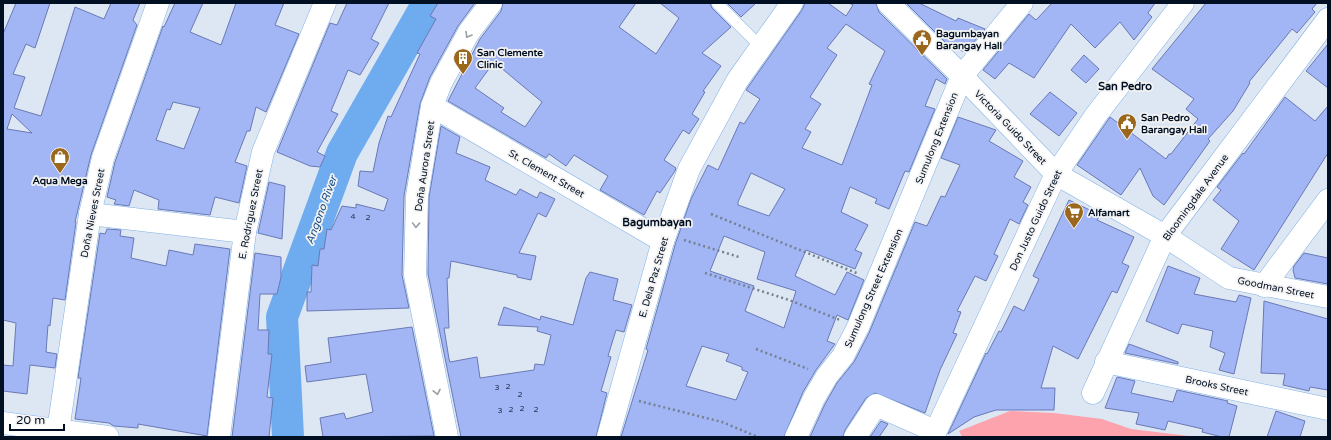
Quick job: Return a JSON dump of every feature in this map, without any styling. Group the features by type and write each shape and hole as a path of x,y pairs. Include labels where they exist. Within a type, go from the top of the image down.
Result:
{"street":[{"name":"Doña Nieves Street","path":"58,431 90,214 103,158 158,3"},
{"name":"E. Rodriguez Street","path":"219,437 245,232 263,152 324,3"},
{"name":"Doña Aurora Street","path":"447,437 415,275 417,196 432,106 441,83 469,32 490,3"},
{"name":"E. Dela Paz Street","path":"608,437 664,238 689,169 737,80 792,3"},
{"name":"Victoria Guido Street","path":"888,3 962,76 1056,174 1165,236"},
{"name":"Sumulong Extension","path":"878,282 962,76 1022,3"},
{"name":"Don Justo Guido Street","path":"934,434 1056,174 1096,115 1183,3"},
{"name":"Bloomingdale Avenue","path":"1093,393 1165,236 1328,19"},
{"name":"St. Clement Street","path":"432,106 664,238"},
{"path":"1264,286 1328,200"},
{"path":"90,214 245,232"},
{"name":"Goodman Street","path":"1165,236 1229,278 1264,286 1328,297"},
{"name":"Sumulong Street Extension","path":"796,437 814,398 827,376 843,356 878,282"},
{"name":"Brooks Street","path":"1106,362 1328,409"},
{"path":"855,437 876,405 934,434"},
{"path":"3,424 108,437"}],"lane":[{"path":"717,3 760,46"}],"path":[{"path":"711,214 878,282"},
{"path":"664,238 738,258"},
{"path":"705,273 789,300 858,327"},
{"path":"756,349 827,376"},
{"path":"619,396 722,422 758,437"}],"shaded area":[{"path":"1010,411 1054,413 1102,419 1131,429 1197,437 962,437 959,431"}],"building":[{"path":"16,3 50,3 35,48 26,44 13,74 25,77 14,108 41,116 75,7 104,19 111,3 140,3 133,20 137,25 91,155 75,222 65,300 53,298 50,326 48,325 46,352 57,354 55,368 30,365 27,394 3,391 3,365 13,366 16,323 3,320 3,34","holes":["12,114 32,133 7,129"]},
{"path":"175,3 203,3 190,32 221,45 236,3 284,3 275,25 299,34 266,112 256,107 250,131 247,131 235,162 247,166 239,203 215,197 210,215 158,209 159,200 134,190 129,206 114,204 116,200 107,197 115,162 163,26 164,27","holes":["173,102 200,108 184,149 156,140 167,109 170,110"]},
{"path":"347,3 389,3 371,39 379,43 360,75 348,70 331,111 338,114 317,152 325,156 320,167 310,166 277,152 330,23 337,25"},
{"path":"438,3 475,3 458,26 430,77 420,104 404,196 402,275 409,308 307,311 307,292 311,292 312,265 318,266 320,249 324,249 327,229 331,230 342,206 356,208 356,204 384,211 388,199 358,186 360,171 373,172 379,143 388,116 391,117 420,54 417,53 436,19 430,16"},
{"path":"503,3 636,3 619,27 656,54 679,18 660,3 710,3 712,8 731,27 702,53 721,66 703,91 705,92 692,114 699,119 689,134 683,130 664,160 676,168 675,171 660,193 657,191 644,215 600,190 608,176 574,155 566,166 549,154 546,158 448,101 480,39 501,11","holes":["494,62 542,102 525,127 501,112 504,108 475,88"]},
{"path":"727,3 756,3 741,17"},
{"path":"805,3 828,3 846,16 853,5 849,3 876,3 879,12 947,79 945,84 936,79 925,106 935,109 909,172 905,171 889,209 875,203 877,199 850,187 841,212 868,225 855,250 862,253 855,269 806,250 795,276 835,295 847,272 864,280 848,320 837,315 827,341 835,344 816,370 803,392 784,437 621,437 648,350 646,349 675,245 691,199 708,165 718,170 740,122 744,124 760,99 746,90 802,10","holes":["846,24 885,51 869,84 872,85 842,165 802,148 811,132 805,129 821,104 810,97 837,55 827,48","751,173 785,189 769,216 738,205","724,236 765,252 757,279 796,291 784,328 745,311 754,286 710,271","702,346 729,354 726,361 742,367 742,370 748,372 736,400 686,386"]},
{"path":"906,3 919,3 956,21 958,18 985,29 965,52 949,46"},
{"path":"1052,3 1155,3 1148,13 1152,17 1134,40 1120,22 1095,48 1071,24 1034,78 1009,63 995,79 983,70 1029,14 1036,20"},
{"path":"1206,3 1317,3 1312,9 1315,12 1297,33 1292,29 1249,82 1250,83 1233,111 1208,139 1210,141 1164,205 1153,196 1140,168 1121,195 1077,165 1110,117 1166,159 1169,154 1171,154 1198,119 1186,109 1194,99 1152,69"},
{"path":"1328,44 1328,88 1306,71"},
{"path":"1084,55 1099,69 1086,83 1071,70"},
{"path":"1050,92 1077,113 1059,136 1030,114"},
{"path":"1285,97 1315,121 1328,106 1328,153 1254,270 1221,249 1239,221 1213,200 1221,190 1217,187 1243,153 1244,154"},
{"path":"958,117 996,130 989,141 1023,161 1014,177 1031,187 1023,202 1028,205 1019,224 1010,219 994,254 998,256 986,281 975,276 957,311 961,312 953,333 957,334 940,370 925,413 875,393 866,398 845,430 843,437 810,437 825,404 837,383 854,362 869,333 915,222 927,226 941,196 945,197 960,165 941,158"},
{"path":"441,126 460,137 456,153 490,167 485,180 516,195 520,189 537,198 540,192 555,199 546,217 538,213 519,253 536,256 531,280 517,277 517,275 451,261 449,278 447,278 449,328 444,328 450,362 477,357 480,378 534,370 535,364 544,365 551,335 537,331 538,327 498,325 504,307 540,320 541,316 573,325 586,278 590,272 618,279 613,300 632,305 624,332 616,330 608,356 611,357 601,391 607,393 596,437 461,437 428,274 429,197"},
{"path":"269,182 285,186 282,239 258,233"},
{"path":"1069,200 1100,215 1097,220 1134,237 1122,263 1129,266 1117,293 1112,291 1078,359 1053,346 1041,388 1055,388 1054,410 996,410 974,417 948,434 986,353 987,354 999,331 1001,332 1014,306 1024,311 1039,279 1033,276"},
{"path":"107,229 121,230 120,236 134,238 131,258 166,266 169,250 193,255 195,244 230,249 207,436 138,424 138,428 114,426 109,423 75,419 81,378 78,378 100,233 105,234"},
{"path":"255,253 281,257 281,277 277,294 260,294 258,330 269,330 268,354 272,354 267,397 273,398 269,437 232,437"},
{"path":"1304,253 1328,258 1328,284 1295,278 1293,270 1294,266"},
{"path":"1168,266 1200,278 1194,294 1236,302 1239,295 1251,298 1234,374 1219,370 1225,353 1210,347 1213,331 1182,324 1178,334 1146,321"},
{"path":"1264,301 1328,319 1328,390 1310,387 1309,391 1283,385 1285,374 1261,373"},
{"path":"412,327 434,436 323,437 320,418 344,413 346,419 373,412 366,374 307,382 305,366 331,362 328,338"},
{"path":"1129,344 1178,362 1178,364 1125,353"},
{"path":"1117,377 1135,381 1131,393 1173,402 1177,390 1228,401 1227,403 1237,406 1229,437 1222,437 1202,432 1203,429 1168,421 1165,430 1136,424 1139,413 1105,408"},
{"path":"1276,411 1305,421 1300,437 1267,437"},
{"path":"881,421 888,424 879,437 870,437"}],"waterway":[{"name":"Angono River","path":"288,437 282,317 342,153 428,3"}],"place":[{"name":"Bagumbayan Barangay Hall","path":"922,56"},
{"name":"San Clemente Clinic","path":"463,75"},
{"name":"San Pedro Barangay Hall","path":"1127,140"},
{"name":"Aqua Mega","path":"60,174"},
{"name":"Alfamart","path":"1074,229"}],"district":[{"name":"San Pedro","path":"1125,86"},
{"name":"Bagumbayan","path":"657,222"}]}
